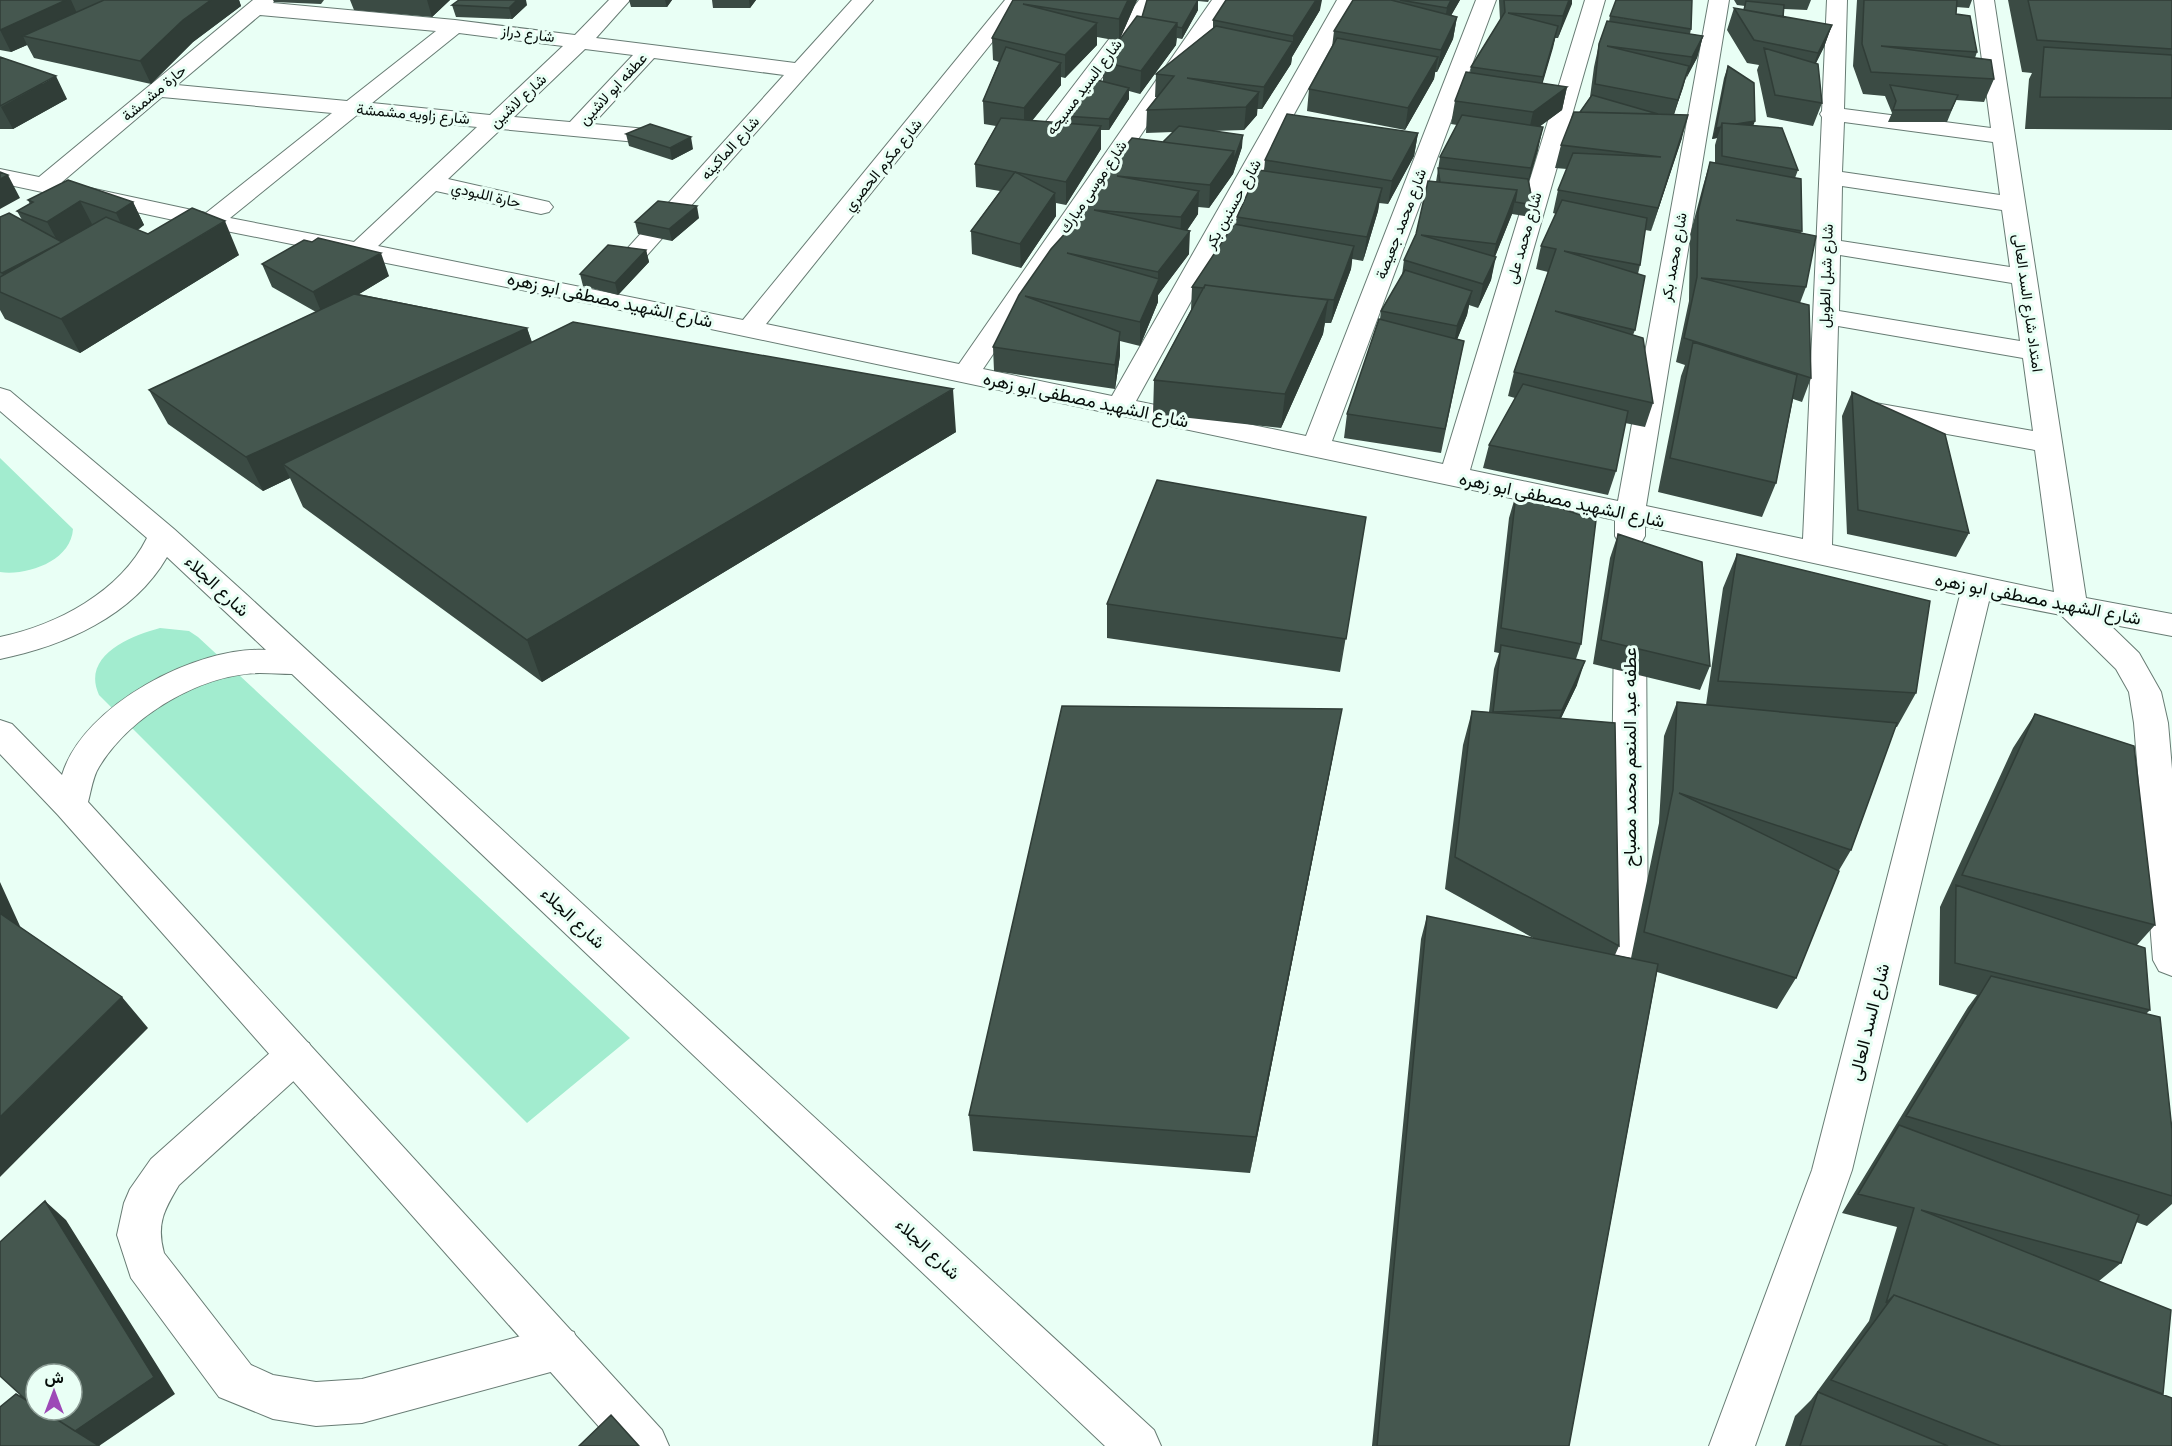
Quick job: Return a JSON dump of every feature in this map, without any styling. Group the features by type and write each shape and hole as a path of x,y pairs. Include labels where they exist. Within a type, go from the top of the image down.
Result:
{"street":[{"name":"شارع لاشين","path":"361,249 581,40 620,0"},
{"name":"شارع الماكينه","path":"597,297 863,0"},
{"name":"شارع مكرم الحصري","path":"749,329 1016,0"},
{"name":"شارع السيد مسيحه","path":"1017,174 1150,0"},
{"name":"شارع موسى مبارك","path":"965,375 1222,0"},
{"name":"شارع حسنين بكر","path":"1119,407 1347,0"},
{"name":"شارع محمد جعيصة","path":"1315,448 1449,130 1486,0"},
{"name":"شارع محمد على","path":"1454,477 1539,143 1595,0"},
{"name":"شارع محمد بكر","path":"1630,515 1719,0"},
{"name":"شارع شبل الطويل","path":"1817,552 1831,114 1837,0"},
{"name":"امتداد شارع السد العالى","path":"1984,0 2072,607"},
{"name":"شارع دراز","path":"260,4 581,40 799,70"},
{"name":"حارة مشمشة","path":"44,185 260,4"},
{"path":"212,221 455,26"},
{"path":"178,50 200,54"},
{"name":"عطفه ابو لاشين","path":"576,129 650,50"},
{"name":"شارع زاويه مشمشة","path":"158,90 668,138"},
{"path":"1831,114 2004,137"},
{"name":"شارع الشهيد مصطفى ابو زهره","path":"0,176 212,221 597,297 1630,515 1817,552 1977,588 2172,625"},
{"path":"1830,177 2013,204"},
{"name":"حارة اللبودي","path":"432,183 541,207"},
{"path":"1827,246 2024,277"},
{"path":"1825,316 2035,352"},
{"name":"شارع الجلاء","path":"0,397 163,536 1138,1446"},
{"path":"1822,402 2048,443"},
{"path":"1630,515 1630,562"},
{"path":"0,648 50,634 90,614 124,590 149,563 163,536"},
{"name":"شارع السد العالى","path":"1732,1446 1832,1170 1977,588"},
{"name":"عطفه عبد المنعم محمد مصباح","path":"1629,964 1630,597"},
{"path":"2072,607 2128,661 2145,692 2151,723 2172,960"},
{"path":"2130,618 2172,644"},
{"path":"70,805 82,764 112,726 155,693 206,671 258,661 300,663"},
{"path":"0,733 70,805 646,1446"},
{"path":"295,1055 165,1172 145,1203 138,1235 146,1263 235,1381 273,1397 316,1404 363,1401 558,1348"}],"green space":[{"path":"0,458 73,529 65,550 56,558 34,569 11,573 0,572"},
{"path":"160,628 189,631 198,637 630,1038 527,1123 99,695 95,681 102,659 123,642"}],"building":[{"path":"0,0 66,0 0,30"},
{"path":"104,0 211,0 183,20 140,61 23,36"},
{"path":"459,0 517,0 509,8 452,5"},
{"path":"1013,0 1128,0 1119,19 1023,4 1097,23 1065,55 992,38"},
{"path":"1147,0 1198,0 1182,28 1177,27 1177,23 1142,17"},
{"path":"1226,0 1316,0 1293,36 1213,20"},
{"path":"1353,0 1391,0 1457,17 1441,50 1334,31"},
{"path":"1400,0 1451,0 1447,8"},
{"path":"1504,0 1569,0 1563,16 1508,13 1558,26 1543,77 1471,67 1505,12"},
{"path":"1616,0 1692,0 1691,29 1610,16"},
{"path":"1864,0 1957,0 1956,14 1970,16 1977,52 1881,46 1991,60 1994,79 1871,72 1862,44"},
{"path":"2028,0 2172,0 2172,49 2037,40"},
{"path":"1746,1 1784,5 1783,17 1744,10"},
{"path":"1734,8 1832,25 1818,53 1754,40"},
{"path":"1137,16 1177,23 1141,71 1103,62"},
{"path":"1607,21 1703,36 1692,57 1607,46 1689,66 1678,100 1595,84 1599,44"},
{"path":"1216,26 1293,42 1264,87 1187,78 1259,92 1246,107 1147,110 1174,76 1156,74"},
{"path":"1337,38 1438,57 1408,108 1309,89"},
{"path":"1006,47 1061,63 1024,108 983,101"},
{"path":"2044,47 2172,55 2172,98 2040,97"},
{"path":"1764,48 1818,64 1822,103 1775,95"},
{"path":"0,57 56,76 0,106"},
{"path":"1728,66 1754,83 1755,121 1736,124 1722,123 1721,127 1716,128"},
{"path":"1466,72 1567,87 1533,112 1455,101"},
{"path":"1093,79 1129,88 1109,119 1066,116"},
{"path":"1890,85 1958,95 1951,110 1893,110 1896,101"},
{"path":"1592,95 1658,114 1580,112"},
{"path":"1574,112 1688,115 1658,208 1558,190 1573,153 1661,157 1561,145"},
{"path":"1287,114 1418,133 1392,181 1265,160"},
{"path":"1462,115 1543,127 1531,168 1440,157"},
{"path":"1001,118 1101,126 1066,182 975,164"},
{"path":"1722,123 1782,128 1798,170 1722,156"},
{"path":"650,124 691,137 670,148 626,134"},
{"path":"1179,126 1243,135 1233,162 1234,151 1163,142"},
{"path":"1132,138 1234,151 1210,185 1117,176 1199,191 1181,217 1094,210 1190,231 1158,272 1067,253 1159,279 1140,322 1025,296 1120,332 1115,365 993,347 1019,295 1051,249 1087,209 1102,175"},
{"path":"1710,162 1801,179 1802,231 1736,220 1816,236 1806,287 1701,278 1809,305 1811,378 1684,338 1697,277 1698,212"},
{"path":"1438,168 1528,179 1533,205 1515,202 1517,190 1440,182"},
{"path":"1258,170 1382,188 1367,237 1237,217"},
{"path":"0,172 8,175 0,179"},
{"path":"1015,172 1055,193 1020,244 971,231"},
{"path":"68,180 133,202 116,213 80,201 47,222 17,211 33,202 28,200"},
{"path":"1428,181 1517,190 1496,244 1421,235 1496,257 1483,284 1404,260 1416,234"},
{"path":"1562,200 1647,218 1640,265 1564,251 1645,276 1635,330 1555,311 1643,338 1653,403 1514,372 1556,249 1541,246"},
{"path":"658,201 697,206 669,229 635,222"},
{"path":"192,208 225,221 61,319 0,292 0,277 106,217 148,234"},
{"path":"9,213 62,242 0,272 0,217"},
{"path":"1234,224 1354,246 1334,300 1205,285 1204,288 1192,287"},
{"path":"318,238 381,253 313,292 262,264 304,240 312,242"},
{"path":"608,245 646,250 615,283 580,274"},
{"path":"1405,270 1472,291 1457,326 1381,311"},
{"path":"1205,285 1328,300 1285,394 1154,380"},
{"path":"354,294 527,328 246,457 149,390"},
{"path":"1379,319 1464,341 1445,429 1347,414"},
{"path":"573,322 953,389 527,640 283,464"},
{"path":"1693,342 1797,375 1776,483 1670,458"},
{"path":"1523,384 1628,411 1616,471 1489,445"},
{"path":"1852,392 1945,434 1969,533 1858,510"},
{"path":"1157,480 1366,517 1346,639 1107,604"},
{"path":"1516,494 1596,520 1581,644 1501,628"},
{"path":"1618,534 1702,562 1710,666 1601,640"},
{"path":"1737,554 1930,601 1916,693 1718,681"},
{"path":"1501,645 1585,661 1562,710 1493,712"},
{"path":"1677,702 1897,723 1851,850 1679,793 1839,871 1796,978 1644,932 1673,790"},
{"path":"1062,706 1342,709 1256,1137 969,1115"},
{"path":"1472,711 1615,723 1619,946 1455,857"},
{"path":"2035,714 2134,746 2155,925 1962,875"},
{"path":"1956,885 2145,948 2150,1010 1955,963"},
{"path":"0,911 1,914 122,997 0,1117"},
{"path":"1427,916 1658,964 1569,1446 1377,1446"},
{"path":"1991,976 2160,1017 2172,1130 2172,1196 1906,1116"},
{"path":"1899,1125 2139,1215 2121,1263 1921,1210 2171,1310 2163,1394 1894,1295 1886,1303 1914,1208 1858,1194"},
{"path":"45,1201 154,1377 75,1431 61,1422 84,1422 84,1362 24,1362 24,1398 0,1376 0,1242"},
{"path":"1894,1295 2172,1398 2172,1446 2001,1446 1831,1380"},
{"path":"1818,1392 1948,1446 1800,1446"},
{"path":"16,1394 24,1399 24,1422 61,1422 99,1446 0,1446 0,1407"},
{"path":"611,1415 639,1446 579,1446"}]}
